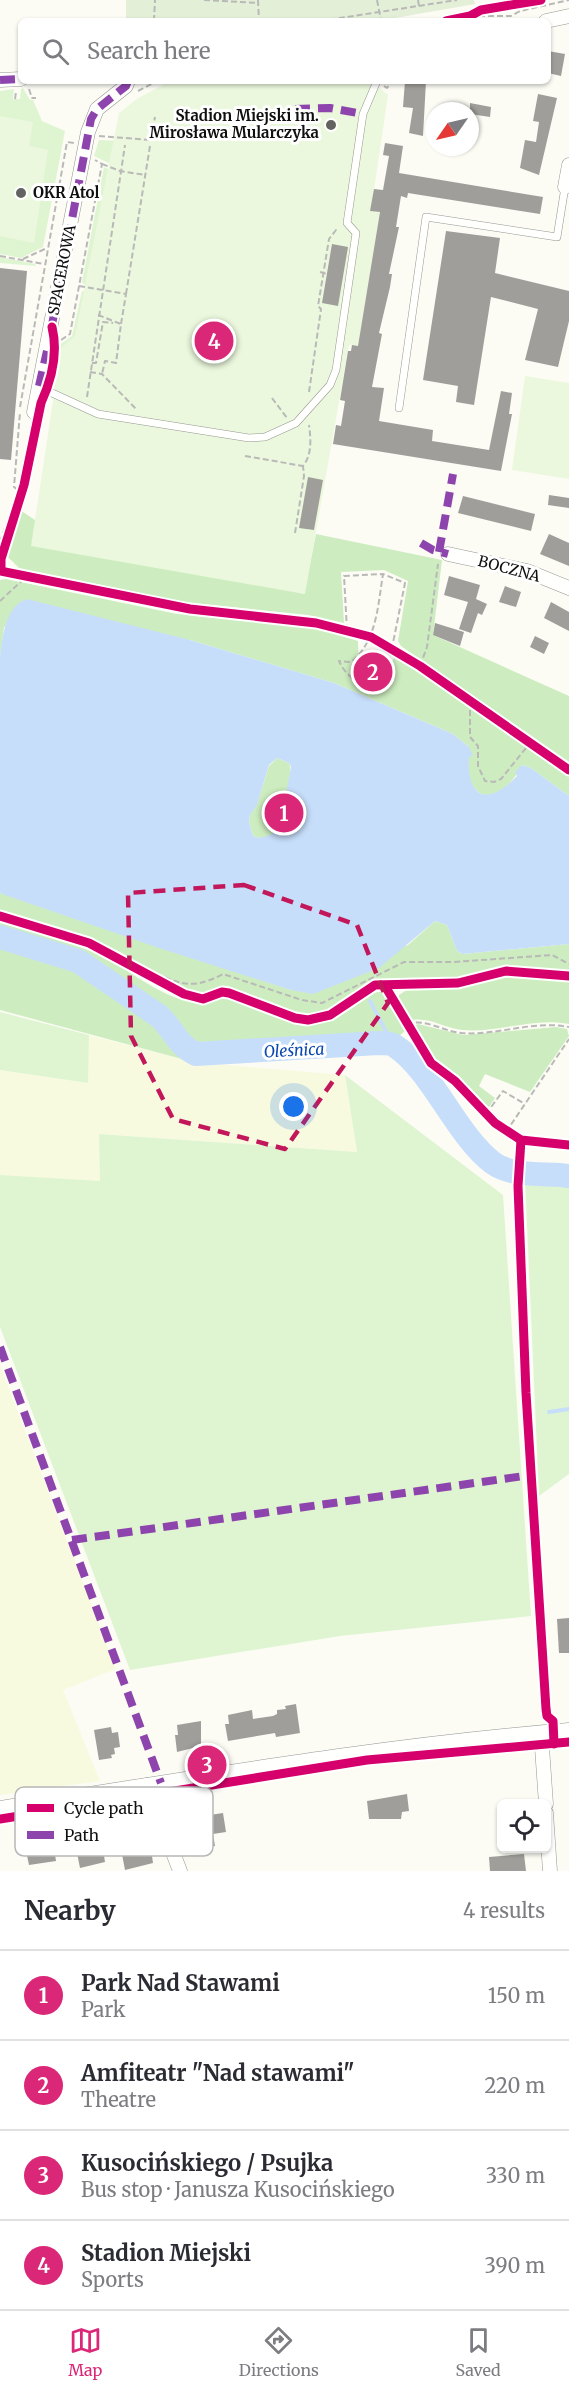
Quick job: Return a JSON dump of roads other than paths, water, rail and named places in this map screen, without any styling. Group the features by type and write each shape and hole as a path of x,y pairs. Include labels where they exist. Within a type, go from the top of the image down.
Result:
{"street":[{"path":"551,20 569,16"},
{"path":"0,80 18,79"},
{"name":"SPACEROWA","path":"31,412 39,387 90,146 92,119 98,109 127,84"},
{"path":"565,187 569,165"},
{"name":"BOCZNA","path":"443,558 527,571 569,588"},
{"path":"134,1787 291,1761 569,1730"},
{"path":"541,1733 546,1799"},
{"path":"0,1808 15,1806"},
{"path":"549,1853 550,1871"},
{"path":"174,1856 180,1871"}],"lane":[{"path":"39,387 105,415 249,438 265,437 292,425 307,413 334,379 356,233 347,223 363,114 376,84"},
{"path":"399,408 426,217 557,237 565,187"}],"water":[{"path":"27,599 190,640 334,683 453,734 469,747 473,756 469,757 472,783 482,794 498,791 507,785 517,776 515,772 522,765 531,768 569,796 569,944 463,954 457,951 447,925 435,921 379,968 313,994 291,990 162,949 2,894 0,892 0,658 9,615","holes":["277,758 289,763 291,767 280,826 270,835 259,838 253,836 249,822 250,815 257,805 269,765"]}],"waterway":[{"name":"Oleśnica","path":"0,937 78,961 159,1016 180,1042 196,1054 378,1043 393,1045 421,1070 467,1136 493,1163 510,1171 569,1176"},
{"path":"370,1001 393,1045"},
{"path":"549,1412 569,1409"}],"place":[{"name":"Stadion Miejski im. Mirosława Mularczyka","path":"331,125"},
{"name":"OKR Atol","path":"21,193"},
{"name":"Stadion Miejski","path":"214,341"},
{"name":"Amfiteatr \"Nad stawami\"","path":"373,672"},
{"name":"Park Nad Stawami","path":"284,813"},
{"name":"Kusocińskiego / Psujka","path":"207,1765"}]}
